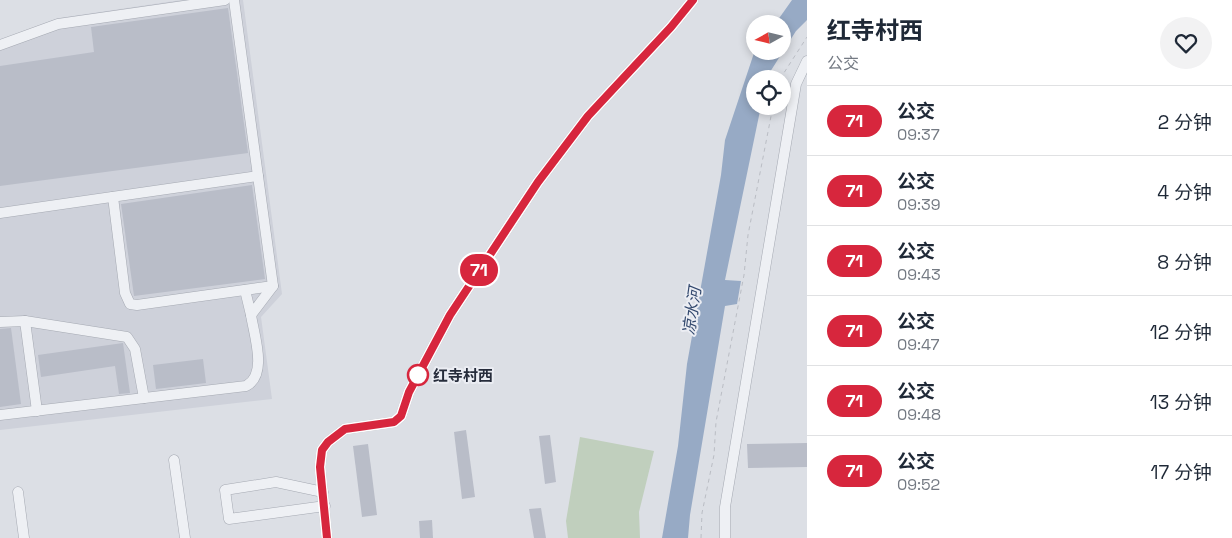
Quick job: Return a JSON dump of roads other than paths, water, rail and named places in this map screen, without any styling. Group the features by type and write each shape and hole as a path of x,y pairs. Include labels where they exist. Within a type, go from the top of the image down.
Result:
{"street":[{"path":"0,46 58,24 225,0"},
{"path":"234,0 273,286 251,315"},
{"path":"327,538 320,457 328,442 345,429 394,422 401,416 409,392 450,315 538,182 588,116 671,27 693,0"},
{"path":"725,538 724,507 796,84 807,61"},
{"path":"0,213 258,176"},
{"path":"112,197 125,293 130,304 137,305 273,286"},
{"path":"0,415 246,386 252,383 259,370 251,315 245,290"},
{"path":"0,322 25,321 127,337 135,348 144,398"},
{"path":"25,321 37,411"},
{"path":"174,460 185,538"},
{"path":"323,492 276,482 226,490 229,520 324,506"},
{"path":"18,492 24,538"}],"water":[{"path":"792,0 807,0 807,20 791,39 791,15 781,15"},
{"path":"752,60 778,60 771,70 748,70"},
{"path":"746,77 746,115 759,115 725,280 741,281 737,304 725,306 690,515 688,538 662,538 678,446 687,364 721,175 725,140"}],"place":[{"name":"红寺村西","path":"418,375"}],"water label":[{"name":"凉水河","path":"692,311"}]}
